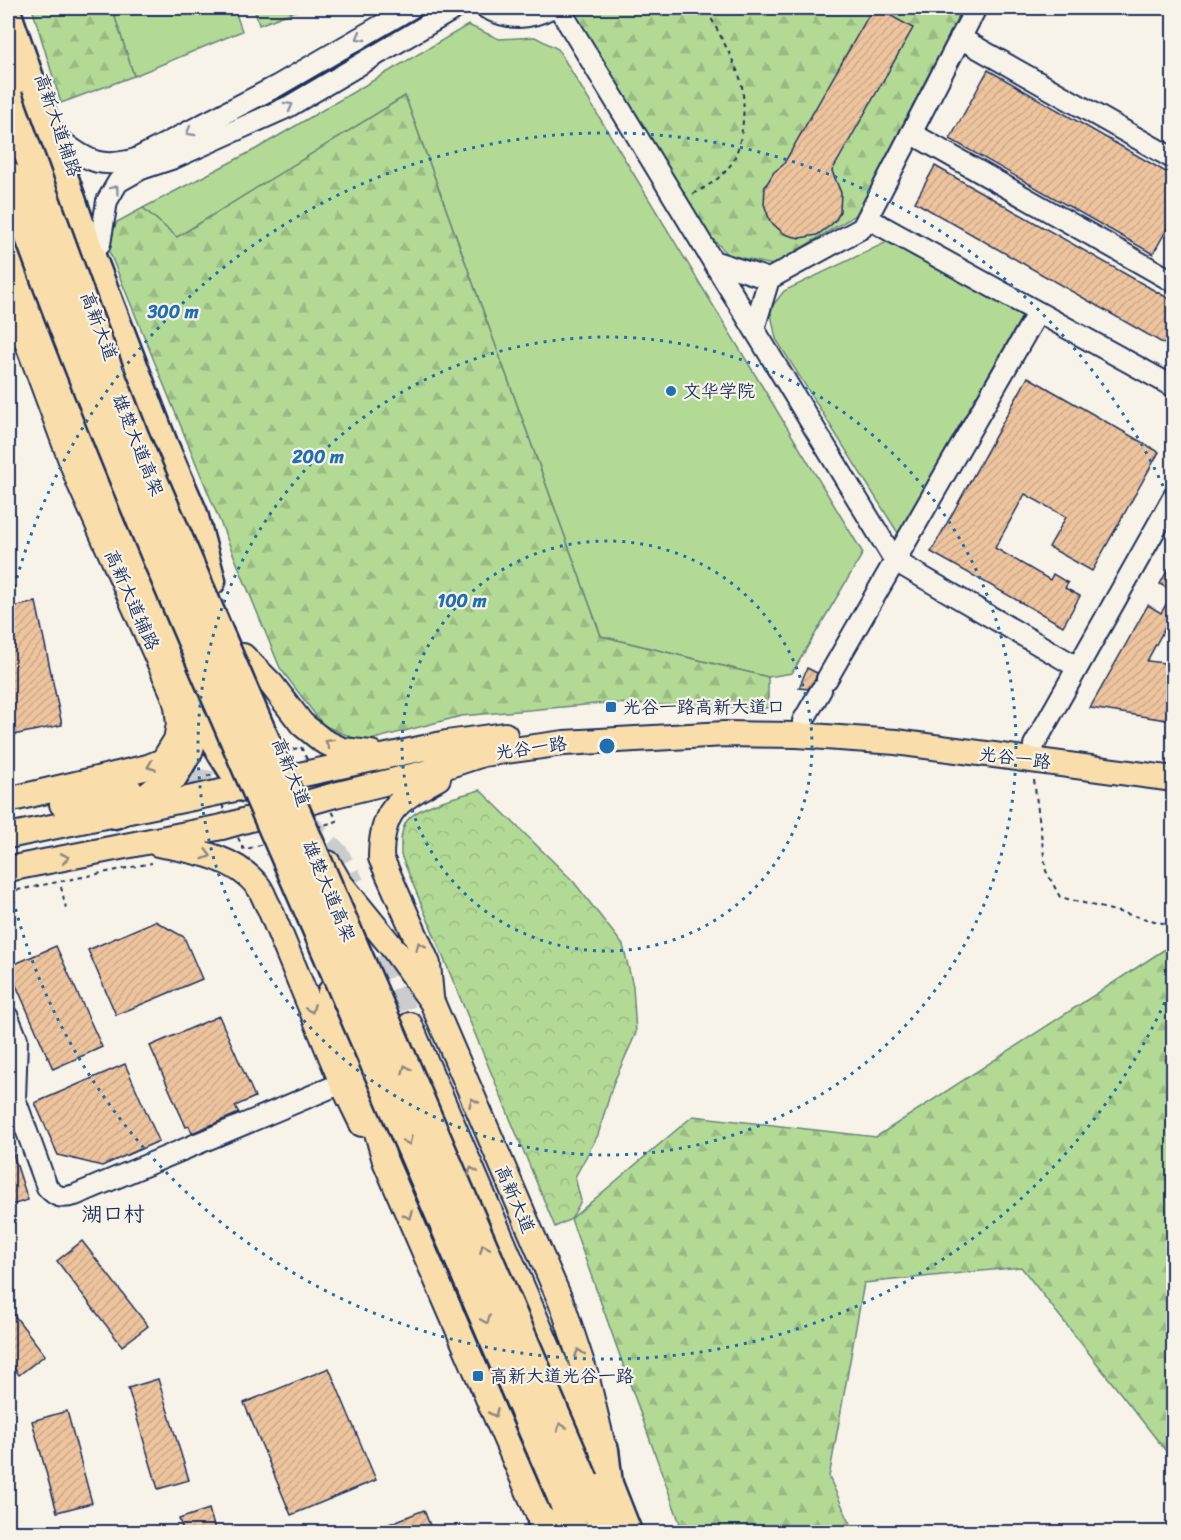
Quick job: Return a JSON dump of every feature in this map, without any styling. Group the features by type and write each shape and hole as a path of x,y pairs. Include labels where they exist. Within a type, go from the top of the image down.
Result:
{"highway":[{"path":"8,17 86,243 193,514 211,581"},
{"name":"雄楚大道高架","path":"8,85 82,302 134,436 573,1488"},
{"name":"雄楚大道高架","path":"8,176 59,319 108,444 206,676 573,1488"},
{"path":"8,252 94,475 192,697 222,753 244,787"},
{"path":"108,816 146,799 173,776 189,749 195,726 192,697"},
{"path":"604,1450 608,1484 627,1533"},
{"path":"573,1488 575,1533"},
{"path":"573,1488 606,1533"}],"main road":[{"name":"高新大道辅路","path":"17,8 100,244 204,506 211,581"},
{"name":"高新大道","path":"8,54 8,85 93,312 177,520 211,581 332,870 432,1002 564,1309 587,1379 604,1450"},
{"path":"8,203 97,435 339,1014 385,1161 545,1529"},
{"name":"高新大道辅路","path":"8,290 79,482 172,693 177,706 179,724 176,740 163,761 130,773 8,800"},
{"path":"163,591 178,602 188,603 194,594 199,574 177,520"},
{"path":"243,656 272,685 302,724 323,741 342,750 365,754 447,742"},
{"name":"光谷一路","path":"8,836 447,742 550,729 649,721 732,719 803,721 900,728 1173,779"},
{"name":"光谷一路","path":"8,869 107,850 154,852 257,817 425,773 483,754 574,742 725,734 797,735 1173,764"},
{"path":"432,1002 428,964 381,858 384,824 392,809 403,799 483,754"},
{"path":"385,757 370,767 368,774 373,778 394,781"},
{"path":"8,816 130,790"},
{"path":"107,850 126,840 132,828 122,820 108,816"},
{"path":"154,852 212,856 243,873 258,886 342,1083 358,1117 385,1161"},
{"path":"319,965 322,933 327,925 336,920 356,921 380,932"},
{"path":"410,1025 577,1415 604,1450 620,1480 641,1533"}],"street":[{"path":"63,142 82,157 100,163 117,165 136,159 277,86 411,8"},
{"path":"100,244 107,201 118,182 141,168 174,158 288,107 456,8"},
{"path":"486,8 513,17 532,16 550,8"},
{"path":"558,8 895,561 1077,667"},
{"path":"754,328 769,279 862,228 976,8"},
{"path":"960,39 1173,159"},
{"path":"911,133 1172,278"},
{"path":"867,218 1173,387"},
{"path":"713,261 769,279"},
{"path":"803,721 1038,312"},
{"path":"1033,752 1077,667 1173,496"},
{"path":"8,1017 17,1039 15,1099 47,1187 56,1196 64,1198 342,1083"},
{"path":"194,1131 242,1111 254,1120"}],"path":[{"path":"678,203 712,183 729,168 738,152 744,108 740,79 706,8"},
{"path":"1033,752 1046,871 1060,897 1173,926"},
{"path":"8,892 154,852"},
{"path":"61,887 66,908"}],"green space":[{"path":"32,8 112,8 134,76 61,103"},
{"path":"112,8 234,8 242,31 134,76"},
{"path":"254,8 303,8 259,25"},
{"path":"568,8 963,8 856,215 773,265 729,255 706,232"},
{"path":"468,25 499,39 535,37 558,49 863,553 792,673 768,677 601,636 405,96 177,238 143,208 256,149"},
{"path":"405,96 601,636 768,677 768,708 607,703 461,716 363,742 323,725 280,668 107,246 117,222 143,208 177,237"},
{"path":"889,241 1022,316 898,533 776,339 770,309 784,291"},
{"path":"480,790 573,881 623,945 633,986 636,1033 613,1084 598,1135 575,1177 581,1201 571,1219 555,1227 401,855 403,830 406,822 412,816 429,806"},
{"path":"1173,944 1173,1460 1021,1267 864,1283 829,1477 854,1532 683,1532 571,1219 693,1116 876,1137"}],"building":[{"path":"873,8 913,28 832,171 841,193 840,211 831,225 817,235 800,238 783,233 770,221 764,204 765,187 774,172 783,165"},
{"path":"988,70 1173,176 1173,218 1153,254 950,139"},
{"path":"935,166 1173,301 1173,349 915,202"},
{"path":"1028,377 1159,452 1092,571 1049,547 1066,517 1025,494 995,548 1050,580 1053,574 1068,583 1065,588 1080,596 1063,626 931,552"},
{"path":"1173,560 1173,592 1160,584"},
{"path":"1173,592 1173,630 1166,626 1147,661 1173,664 1173,721 1090,708 1148,605 1161,613"},
{"path":"36,602 62,725 8,736 8,608"},
{"path":"807,668 817,673 815,680 808,689 799,688"},
{"path":"155,921 184,937 202,979 116,1015 88,950"},
{"path":"56,946 102,1047 53,1069 8,967"},
{"path":"219,1016 255,1097 235,1106 239,1113 192,1133 189,1126 186,1127 150,1046"},
{"path":"125,1064 159,1141 102,1166 58,1155 35,1103"},
{"path":"8,1144 10,1144 28,1200 8,1206"},
{"path":"82,1241 148,1326 122,1346 57,1261"},
{"path":"8,1307 45,1355 19,1375 8,1360"},
{"path":"329,1368 376,1480 291,1515 244,1403"},
{"path":"158,1379 189,1480 158,1489 128,1388"},
{"path":"67,1411 92,1503 57,1512 32,1421"},
{"path":"209,1509 216,1533 184,1533 179,1519"},
{"path":"424,1510 433,1533 369,1533 369,1532"}],"tunnel":[{"path":"152,788 200,781 239,789"},
{"path":"302,820 336,853 353,884"},
{"path":"368,922 410,1025"}],"place":[{"name":"文华学院","path":"671,391"},
{"name":"光谷一路高新大道口","path":"611,707"},
{"name":"高新大道光谷一路","path":"478,1376"}],"district":[{"name":"湖口村","path":"113,1214"}]}
